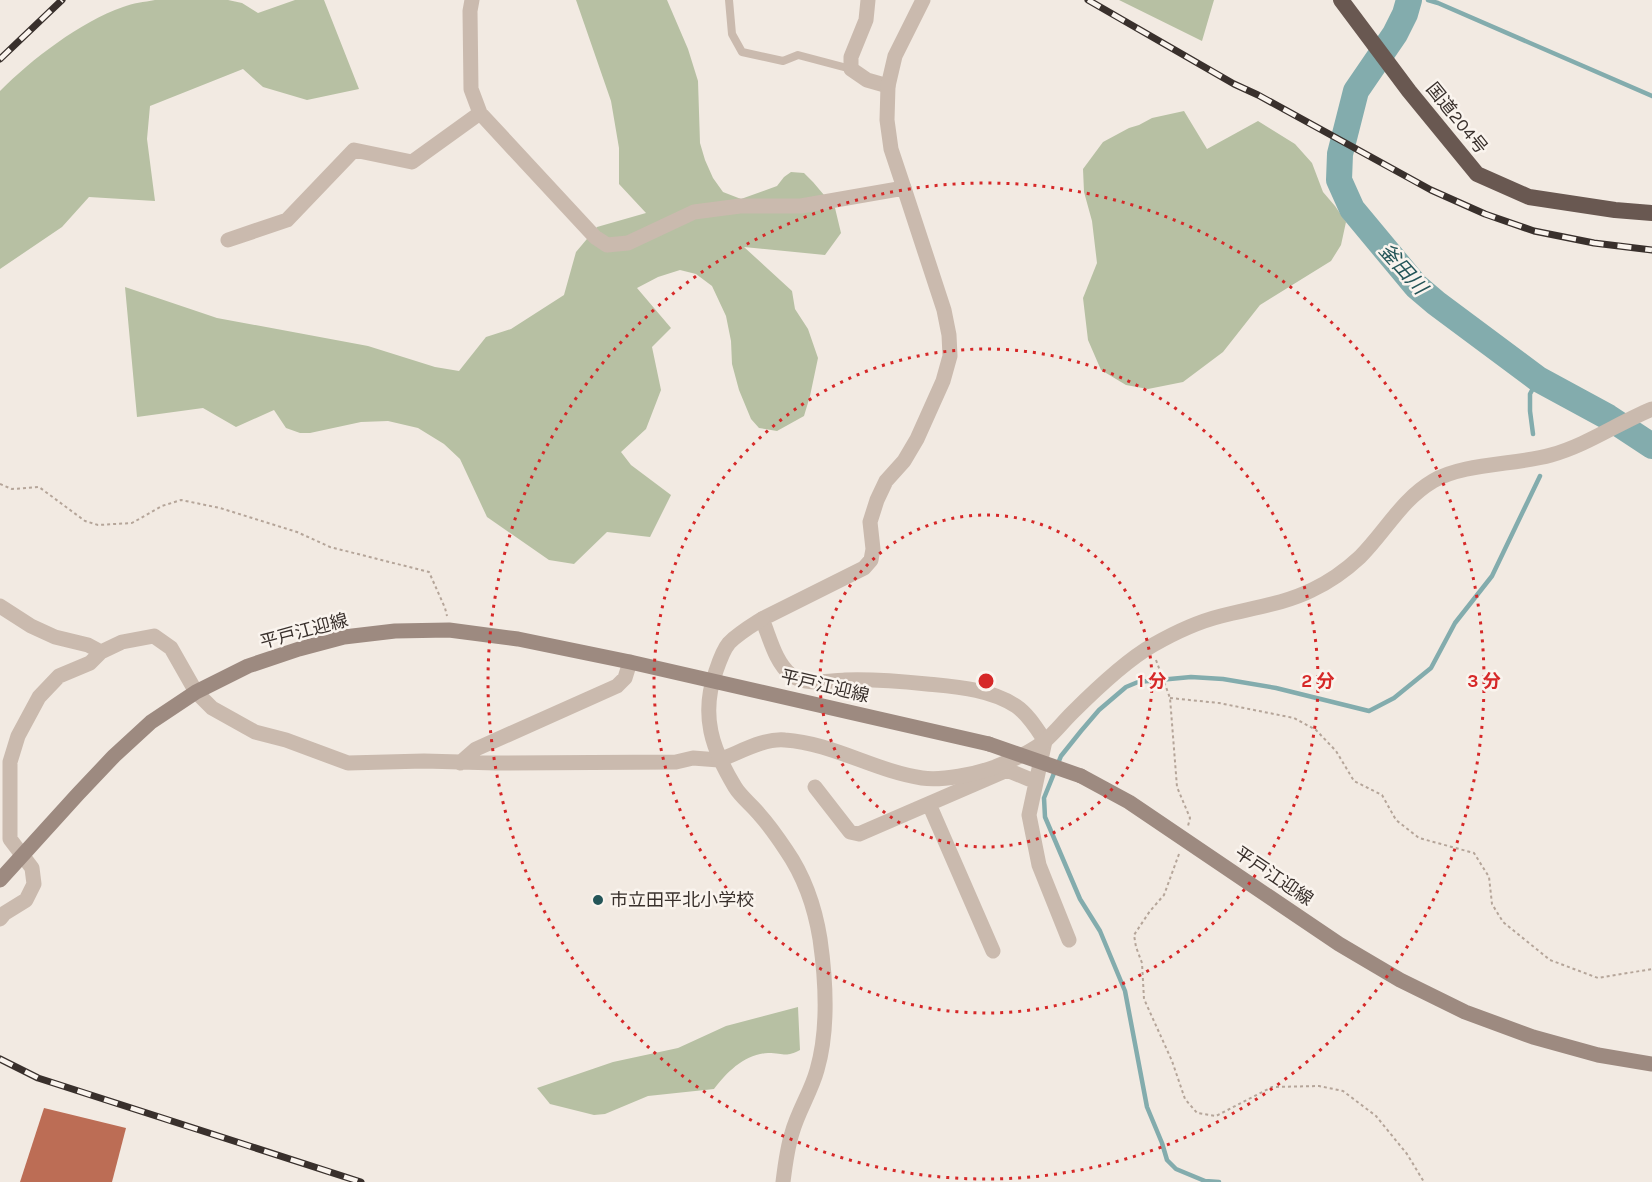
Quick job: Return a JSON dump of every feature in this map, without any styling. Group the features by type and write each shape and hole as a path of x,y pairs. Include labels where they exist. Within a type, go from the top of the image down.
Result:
{"highway":[{"name":"国道204号","path":"1341,0 1409,91 1477,174 1529,197 1652,213"}],"main road":[{"name":"平戸江迎線","path":"0,880 114,756 151,722 196,692 248,666 344,637 449,630 518,639 630,662 989,744 1081,776 1129,802 1340,944 1400,980 1465,1012 1533,1036 1587,1052 1652,1064"}],"street":[{"path":"472,0 470,11 471,89 480,113 595,237 607,244 628,243 694,212 740,206 801,206 904,188"},
{"path":"868,0 866,20 852,57 851,69 867,80 888,86"},
{"path":"783,1182 786,1155 792,1132 817,1071 823,1040 825,1002 819,938 812,905 800,875 787,852 759,814 736,789 719,760 709,730 709,701 712,681 728,644 745,629 864,568 872,560 870,522 877,500 886,482 904,461 917,439 943,381 950,356 949,334 944,310 891,149 887,120 888,86 895,56 923,0"},
{"path":"228,240 287,220 354,150 412,162 480,113"},
{"path":"0,919 5,913 26,900 34,884 32,868 10,839 10,762 18,736 39,697 59,676 90,663 101,652 122,642 154,636 171,648 196,692 212,708 255,732 286,740 348,763 676,762 693,758 719,760 762,742 782,740 813,744 883,768 923,778 951,777 992,768 1045,741 1105,682 1150,647 1184,629 1218,616 1289,599 1335,577 1360,557 1398,510 1416,493 1435,480 1456,471 1528,461 1573,448 1647,411"},
{"path":"0,606 31,626 56,637 88,645 101,652"},
{"path":"762,619 779,661 792,676 808,682 879,679 953,686 984,692 1018,707 1045,741 1029,814 1039,865 1069,940"},
{"path":"460,763 476,749 617,686 625,678 630,662"},
{"path":"815,787 850,832 859,834 1007,770 1036,782"},
{"path":"929,804 993,951"}],"lane":[{"path":"729,0 732,34 742,52 783,61 798,55 851,69"}],"path":[{"path":"0,484 12,489 39,487 85,521 98,525 132,523 162,506 181,500 220,508 297,532 330,547 429,572 445,608 449,630"},
{"path":"1150,647 1170,698 1178,788 1190,818 1164,895 1134,935 1142,963 1144,999 1172,1061 1185,1099 1197,1113 1216,1116 1272,1087 1319,1086 1343,1091 1376,1116 1407,1154 1424,1182"},
{"path":"1170,698 1219,703 1294,718 1316,730 1336,751 1354,781 1382,795 1396,820 1419,838 1474,853 1489,877 1492,904 1503,922 1550,960 1598,978 1652,969"}],"green space":[{"path":"155,0 228,0 242,3 258,13 295,0 324,0 359,89 307,100 263,87 243,69 150,106 147,139 155,201 89,197 62,227 0,269 0,91 42,54 90,22 127,6"},
{"path":"576,0 667,0 688,49 698,81 700,143 713,178 723,192 741,199 777,186 791,172 804,173 835,208 841,233 825,255 744,247 792,291 795,309 808,329 818,358 804,416 777,431 759,428 751,419 739,390 732,364 731,341 726,316 712,286 696,274 680,270 658,277 637,288 671,328 652,347 661,390 646,429 621,452 631,465 671,495 650,537 607,532 574,564 549,560 487,517 460,459 444,444 418,428 388,421 361,422 300,433 286,428 274,410 236,427 203,408 137,417 125,287 217,318 368,346 435,367 459,371 486,337 511,329 564,295 576,252 597,227 646,213 619,184 619,148 611,101"},
{"path":"1119,0 1214,0 1202,41"},
{"path":"1184,111 1207,149 1258,121 1295,144 1312,163 1323,192 1346,222 1341,245 1331,261 1260,305 1223,352 1183,382 1148,389 1126,385 1101,370 1088,340 1083,298 1097,263 1092,221 1084,192 1083,169 1103,142 1152,118"},
{"path":"798,1007 800,1050 788,1054 760,1054 744,1060 731,1070 714,1089 648,1096 605,1114 594,1115 550,1104 537,1088 613,1062 678,1048 726,1026"}],"building":[{"path":"44,1108 126,1128 112,1182 20,1182"}],"waterway":[{"name":"釜田川","path":"1409,0 1395,34 1356,91 1340,154 1339,180 1352,209 1416,286 1436,303 1538,379 1608,417 1652,446"},
{"path":"1428,0 1652,96"},
{"path":"1533,434 1530,394 1538,379"},
{"path":"1219,1182 1205,1181 1176,1169 1167,1160 1147,1107 1125,991 1100,931 1080,899 1045,817 1044,798 1061,756 1099,710 1126,687 1138,682 1191,677 1223,679 1276,688 1369,711 1394,698 1431,668 1455,623 1492,576 1540,476"}],"railway":[{"path":"0,59 62,0"},
{"path":"1088,0 1234,84 1431,190 1485,214 1534,231 1594,243 1652,250"},
{"path":"0,1059 38,1078 361,1182"}],"place":[{"name":"市立田平北小学校","path":"598,900"}]}
